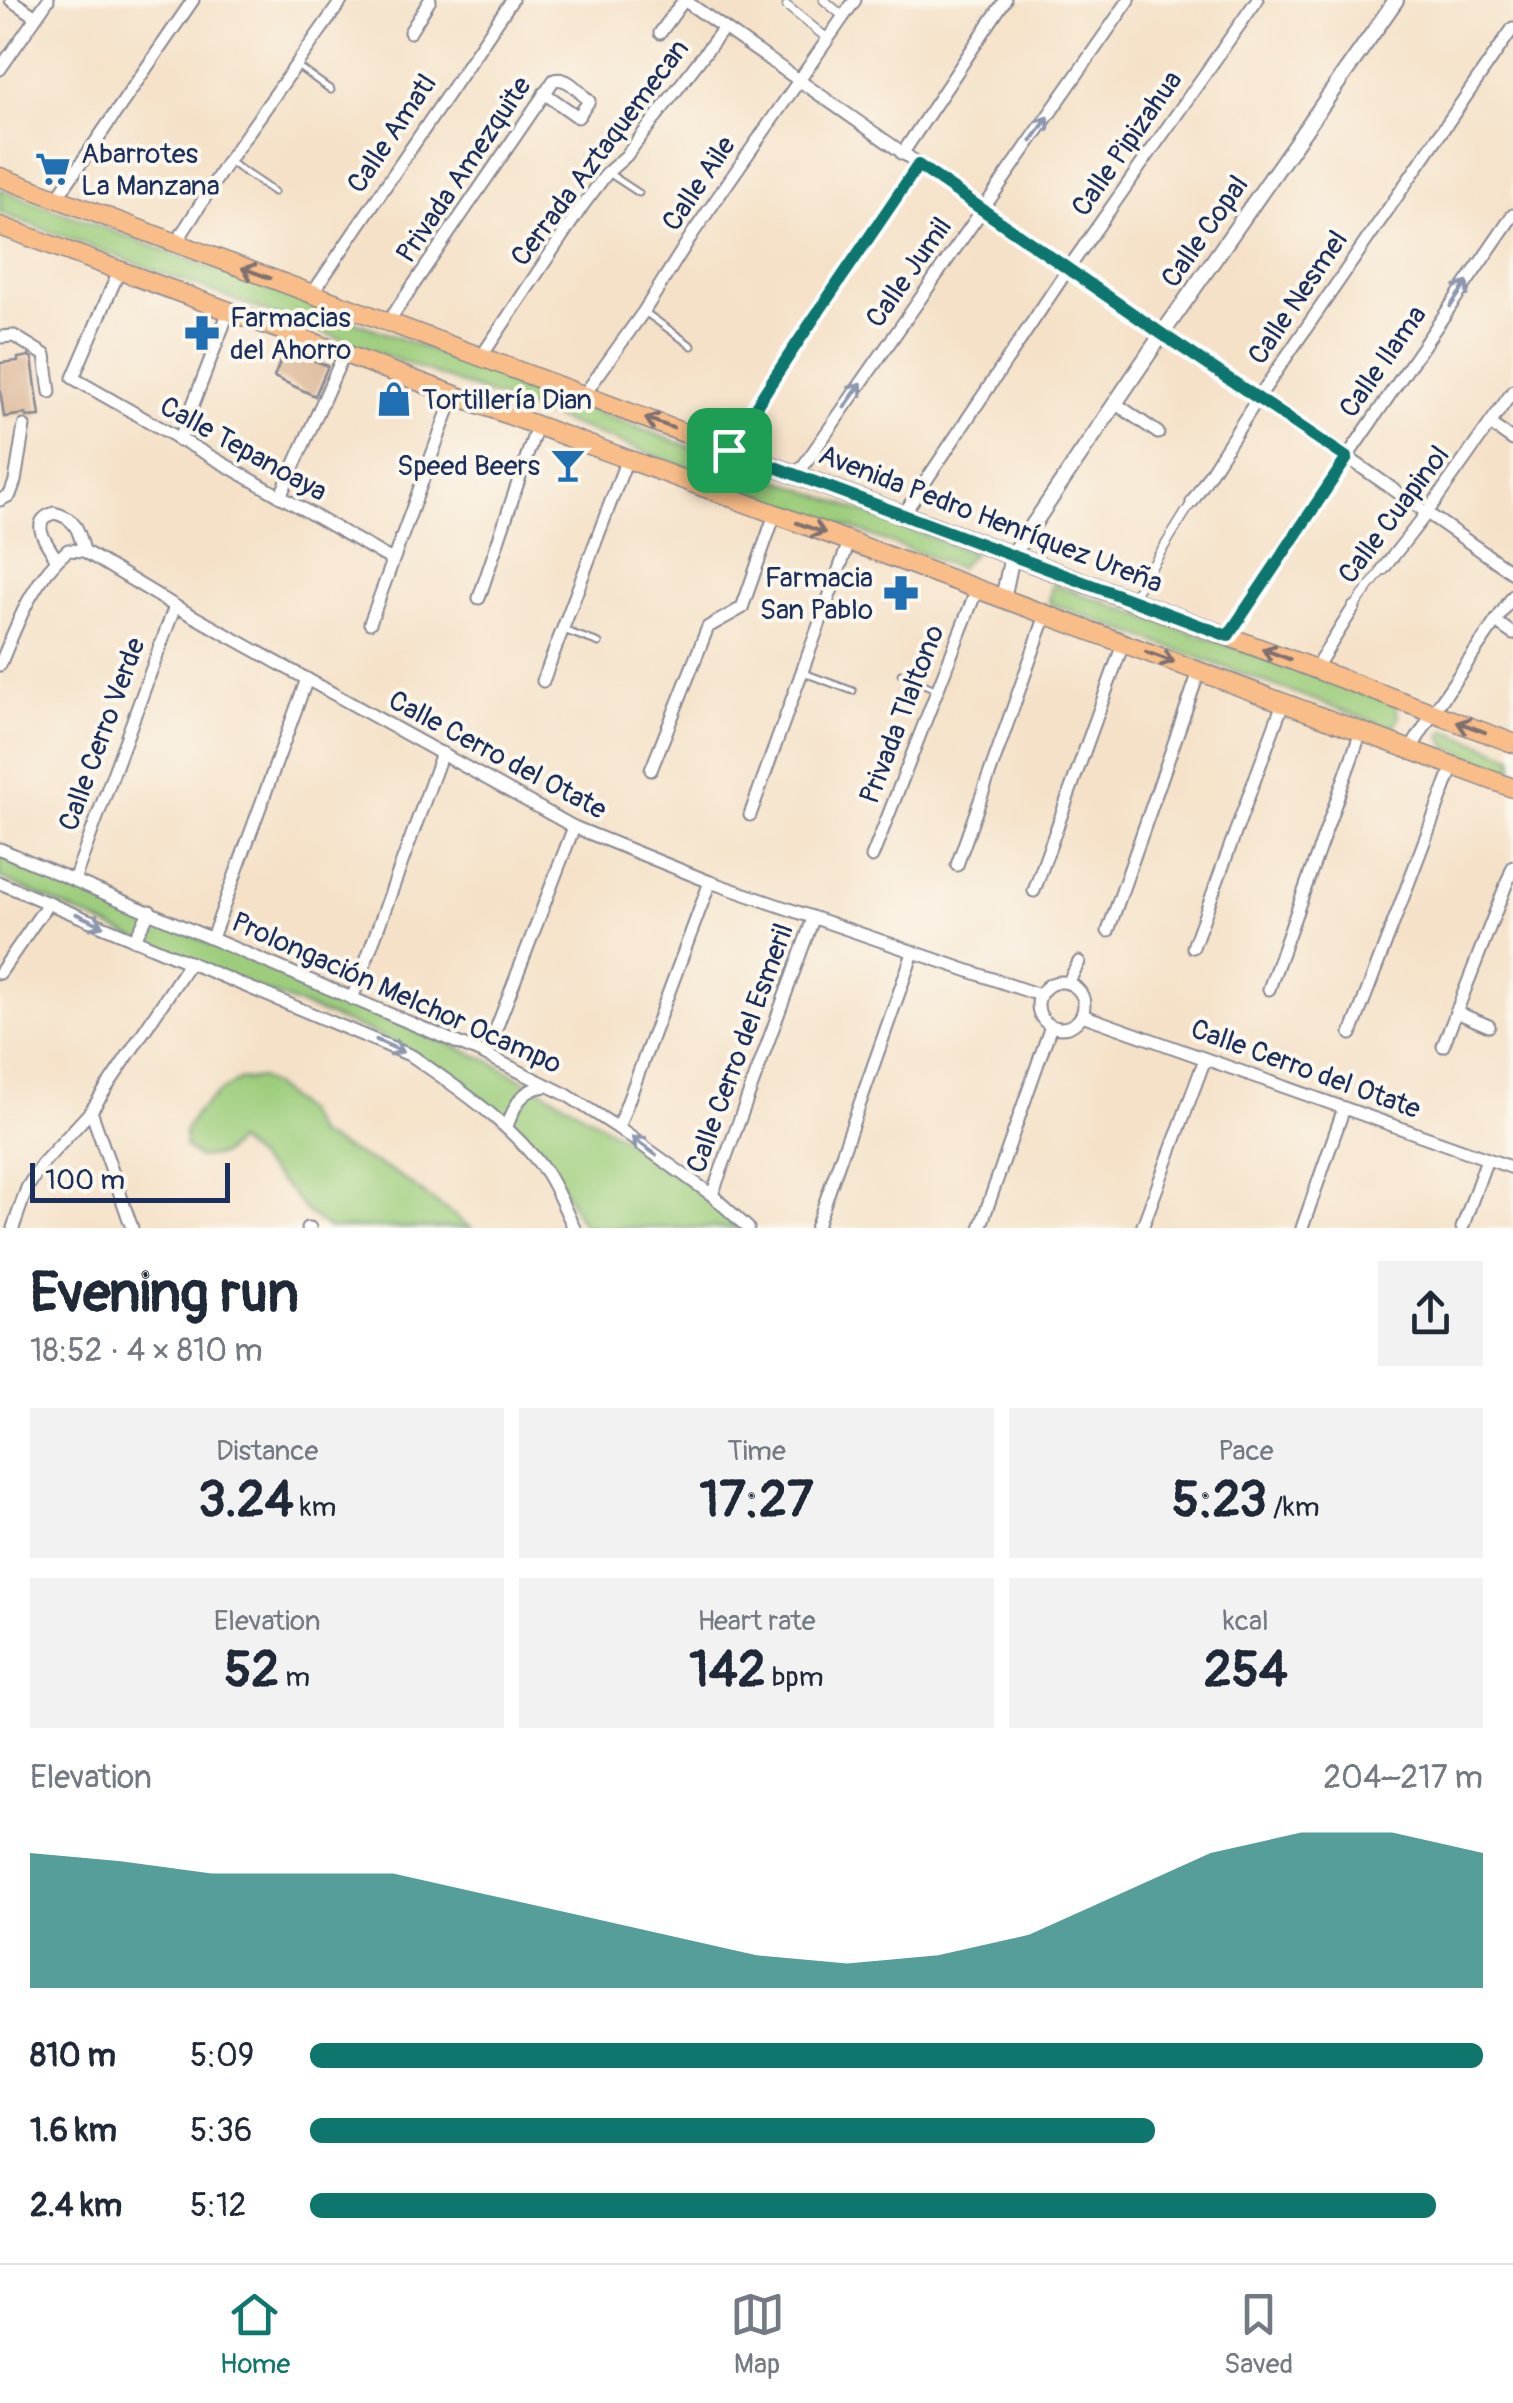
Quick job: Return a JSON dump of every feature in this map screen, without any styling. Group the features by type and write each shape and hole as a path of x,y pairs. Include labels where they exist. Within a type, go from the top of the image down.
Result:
{"main road":[{"name":"Avenida Pedro Henríquez Ureña","path":"0,177 1511,739"},
{"path":"0,226 1513,788"}],"street":[{"path":"12,0 36,17"},
{"path":"0,69 48,0"},
{"path":"56,198 193,0"},
{"path":"176,243 228,161 342,0"},
{"name":"Calle Amatl","path":"312,294 512,0"},
{"path":"660,33 684,0 1513,573"},
{"path":"824,0 844,17"},
{"name":"Calle Aile","path":"584,396 855,0"},
{"path":"902,154 1005,0"},
{"name":"Calle Jumil","path":"797,475 1129,0"},
{"name":"Calle Pipizahua","path":"903,515 1068,269 1257,0"},
{"name":"Calle Copal","path":"1002,599 1012,556 1114,403 1396,0"},
{"path":"410,32 423,2"},
{"path":"787,6 828,39"},
{"name":"Cerrada Aztaquemecan","path":"481,356 608,172 626,156 724,28"},
{"name":"Calle Nesmel","path":"1131,600 1258,398 1513,28"},
{"name":"Privada Amezquite","path":"388,322 544,94 554,80 567,81 589,101 578,117 544,94"},
{"path":"729,450 773,377 918,165"},
{"name":"Calle Ilama","path":"1228,636 1513,216"},
{"name":"Calle Tepanoaya","path":"119,271 73,378 392,560"},
{"path":"179,441 229,312"},
{"path":"0,337 14,336 45,355 50,392"},
{"path":"280,497 344,354"},
{"name":"Calle Cuapinol","path":"1315,669 1354,607 1513,391"},
{"path":"370,623 454,395"},
{"path":"1114,403 1158,433"},
{"path":"1490,424 1513,440"},
{"path":"0,500 10,495 15,481 24,426"},
{"path":"478,598 538,426"},
{"path":"542,681 628,460"},
{"path":"0,665 41,579 57,560 41,532 40,523 45,516 54,513 72,520 84,551"},
{"path":"651,770 708,627 742,608 775,514"},
{"path":"750,814 849,542"},
{"name":"Calle Cerro del Otate","path":"57,560 68,550 84,551 175,606 574,828 813,919 1040,995"},
{"name":"Privada Tlaltono","path":"872,857 977,589"},
{"path":"1410,750 1513,596"},
{"name":"Calle Cerro Verde","path":"74,880 175,606"},
{"path":"958,865 1046,615"},
{"path":"1496,622 1513,634"},
{"path":"1034,891 1123,644"},
{"path":"1108,931 1199,672"},
{"path":"212,938 306,680"},
{"path":"1193,946 1283,703"},
{"path":"1269,990 1362,732"},
{"path":"352,998 442,753"},
{"path":"1351,1034 1453,766"},
{"path":"486,1055 574,828"},
{"name":"Prolongación Melchor Ocampo","path":"0,849 486,1055 567,1095 712,1195 748,1228"},
{"path":"1443,1046 1513,867"},
{"name":"Prolongación Melchor Ocampo","path":"0,882 412,1056 507,1126 548,1174 574,1228"},
{"path":"618,1128 710,882"},
{"path":"0,973 49,902"},
{"path":"134,940 150,911"},
{"name":"Calle Cerro del Esmeril","path":"712,1195 813,919"},
{"path":"816,1228 914,953"},
{"path":"13,1228 27,1188 42,1164 91,1110 190,962"},
{"path":"1068,982 1079,962"},
{"path":"1068,982 1083,996 1082,1015 1070,1026 1050,1026 1040,1014 1040,995 1052,983 1068,982"},
{"path":"1456,1012 1489,1026"},
{"name":"Calle Cerro del Otate","path":"1082,1015 1513,1168"},
{"path":"980,1228 1050,1026"},
{"path":"1142,1228 1204,1059"},
{"path":"507,1126 522,1095 534,1087 546,1086"},
{"path":"1302,1228 1344,1108"},
{"path":"91,1110 132,1228"},
{"path":"1462,1228 1486,1159"}],"lane":[{"path":"297,66 331,90"},
{"path":"228,161 274,192"},
{"path":"608,172 639,193"},
{"path":"644,312 692,346"},
{"path":"563,630 598,643"},
{"path":"802,672 853,691"},
{"path":"901,674 937,690"}],"green space":[{"path":"0,189 973,553 959,568 0,213"},
{"path":"1052,584 1394,703 1399,716 1388,727 1049,603"},
{"path":"1447,731 1513,756 1513,772 1448,748 1441,736"},
{"path":"0,854 487,1060 651,1157 739,1228 584,1228 553,1169 487,1106 412,1052 373,1033 186,961 0,878"},
{"path":"260,1078 304,1112 317,1135 395,1173 471,1228 328,1228 237,1141 221,1155 199,1158 185,1147 185,1130 196,1113 239,1080"}],"building":[{"path":"285,349 328,366 315,396 274,377"},
{"path":"29,356 40,416 4,417 0,363"}],"place":[{"name":"Abarrotes La Manzana","path":"53,169"},
{"name":"Farmacias del Ahorro","path":"202,333"},
{"name":"Tortillería Dian","path":"394,399"},
{"name":"Speed Beers","path":"568,465"},
{"name":"Farmacia San Pablo","path":"901,593"}],"route":[{"path":"918,165 1347,458 1228,636 729,450 773,377 918,165"}]}
